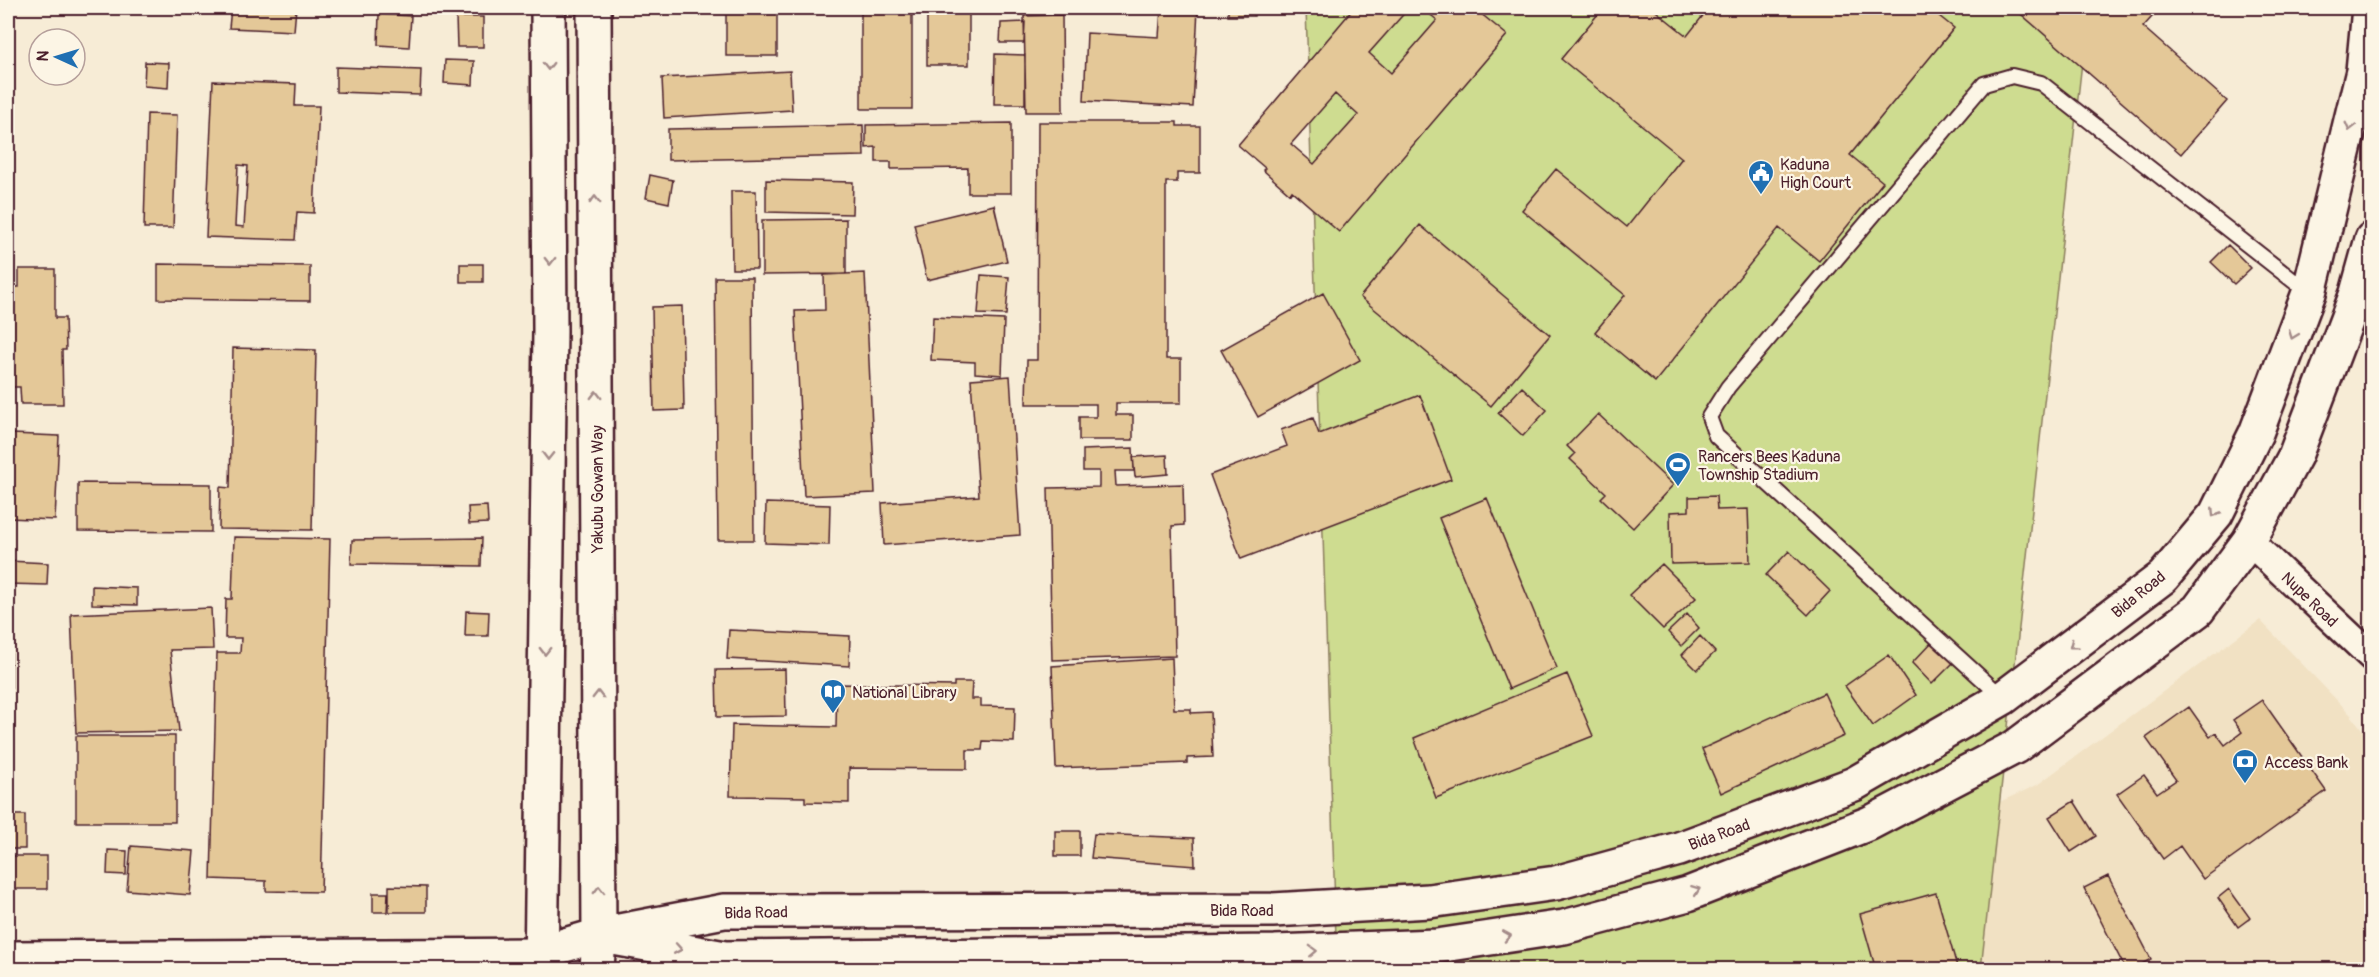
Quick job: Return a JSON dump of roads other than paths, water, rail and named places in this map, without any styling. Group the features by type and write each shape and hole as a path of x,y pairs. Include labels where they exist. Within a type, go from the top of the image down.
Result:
{"street":[{"path":"541,961 550,331 548,8"},
{"name":"Yakubu Gowan Way","path":"594,8 599,935 597,969"},
{"name":"Bida Road","path":"8,955 541,961 599,935 724,911 1273,910 1429,901 1556,883 1678,849 1854,784 2003,699 2163,577 2216,514 2256,433 2309,293 2363,71 2369,8"},
{"name":"Bida Road","path":"599,935 725,958 1275,952 1426,947 1564,927 1688,894 1869,823 2015,747 2198,610 2250,541 2295,456 2357,293 2372,239"},
{"name":"Nupe Road","path":"2250,541 2372,657"}],"lane":[{"path":"2003,699 1716,436 1709,417 1728,387 1984,84 2012,76 2041,83 2309,293"}],"place":[{"name":"Kaduna High Court","path":"1761,196"},
{"name":"Rancers Bees Kaduna Township Stadium","path":"1678,488"},
{"name":"National Library","path":"833,715"},
{"name":"Access Bank","path":"2245,785"}]}
